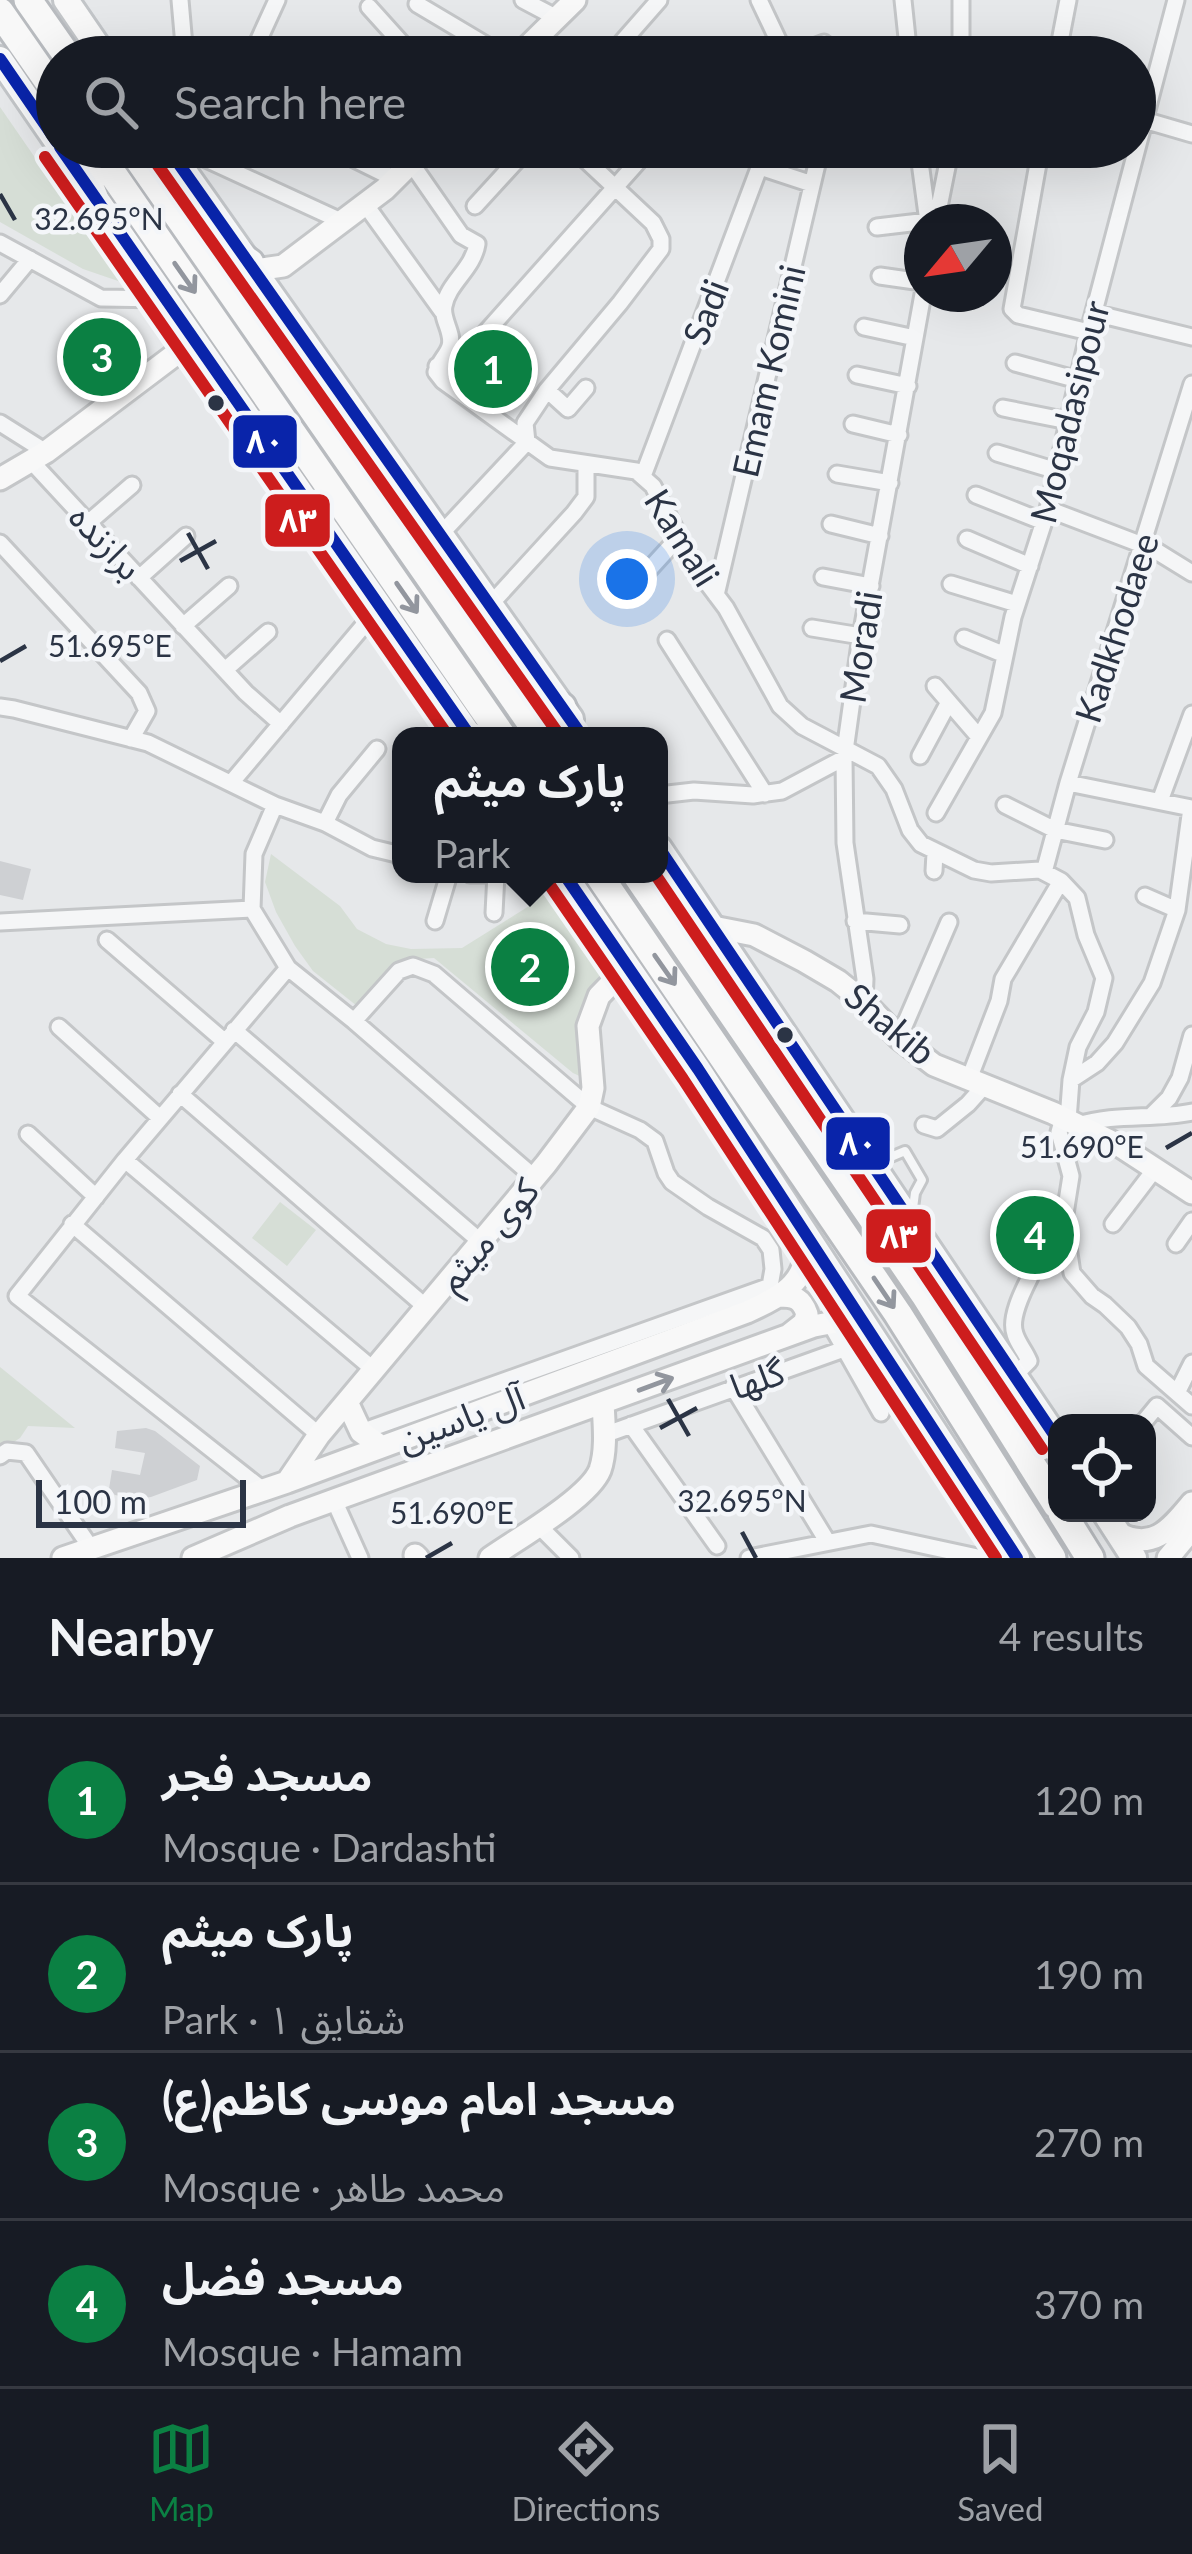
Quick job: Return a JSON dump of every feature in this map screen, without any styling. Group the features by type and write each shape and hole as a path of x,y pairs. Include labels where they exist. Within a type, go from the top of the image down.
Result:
{"highway":[{"path":"28,0 53,36"},
{"path":"0,12 36,65"},
{"path":"82,168 94,197"},
{"path":"109,168 496,727"},
{"path":"144,168 534,727"},
{"path":"170,205 253,267"},
{"path":"562,707 568,727"},
{"path":"604,883 898,1314 1052,1558"},
{"path":"642,883 925,1295 1048,1491"},
{"path":"1067,1522 1090,1558"}],"main road":[{"path":"65,0 90,36"},
{"path":"539,36 575,0"},
{"path":"0,59 36,111"},
{"path":"74,168 464,727"},
{"path":"189,168 196,187 576,727"},
{"path":"253,267 283,266 405,168"},
{"path":"278,303 283,266"},
{"path":"0,479 39,457 193,341"},
{"path":"668,861 1048,1425"},
{"path":"570,883 871,1333 1007,1554"},
{"name":"Shakib","path":"713,927 754,934 838,981 934,1065 1070,1121 1120,1146 1192,1193"},
{"path":"589,1107 593,1088 587,1026 599,996 628,966"},
{"name":"کوی میثم","path":"287,1482 319,1435 589,1107"},
{"path":"775,1291 799,1276 805,1258 801,1226"},
{"path":"775,1291 803,1302 807,1314 790,1335"},
{"name":"آل یاسین","path":"63,1558 382,1448 725,1320 775,1291"},
{"path":"830,1323 860,1324 871,1333"},
{"name":"آل یاسین","path":"196,1557 226,1551 334,1500 830,1323"},
{"path":"347,1402 361,1432 382,1448"},
{"path":"490,1558 585,1492 600,1470 603,1403"},
{"path":"1111,1523 1130,1540 1188,1527"},
{"path":"1111,1523 1134,1558"},
{"path":"1168,1558 1188,1527"}],"street":[{"path":"180,0 183,36"},
{"path":"262,36 277,0"},
{"path":"523,0 557,18"},
{"path":"627,36 659,0"},
{"path":"903,0 907,36"},
{"path":"961,0 962,36"},
{"path":"1061,36 1068,0"},
{"name":"Moqadasipour","path":"1156,75 1176,0"},
{"path":"764,2 778,36"},
{"path":"417,4 471,36"},
{"path":"368,8 394,36"},
{"path":"1156,124 1192,134"},
{"path":"221,168 341,221"},
{"path":"393,168 402,171"},
{"path":"400,168 461,235 477,244 476,254 442,311"},
{"path":"475,206 510,168"},
{"path":"440,535 527,442 525,423 547,390 661,249 653,223 594,168"},
{"path":"365,203 442,311 451,341 437,366 446,370 472,348 632,168"},
{"name":"Sadi","path":"643,476 760,168"},
{"path":"763,168 812,184"},
{"name":"Emam Komini","path":"716,595 816,168"},
{"path":"921,168 927,204"},
{"path":"935,204 945,168"},
{"path":"1037,168 1012,309 1018,315 1089,332"},
{"name":"Moqadasipour","path":"936,813 993,713 1132,168"},
{"path":"877,227 904,224"},
{"path":"0,243 101,298 164,299"},
{"path":"0,295 30,259"},
{"path":"880,276 904,279"},
{"name":"Moradi","path":"864,1002 865,979 845,843 844,754 920,312"},
{"path":"1094,313 1192,337"},
{"path":"864,327 915,338"},
{"path":"1015,363 1078,380"},
{"name":"Kamali","path":"437,366 443,381 550,458 643,476 653,486 693,565 726,608 780,706 844,754 865,757 878,766 894,789 910,830 935,853"},
{"path":"857,375 908,386"},
{"name":"Kadkhodaee","path":"1042,871 1192,384"},
{"path":"547,390 568,409 586,388"},
{"path":"1004,408 1068,422"},
{"name":"برازنده","path":"0,423 39,457 88,523 281,724"},
{"path":"854,424 899,435"},
{"path":"997,453 1057,471"},
{"path":"489,606 586,497 586,465"},
{"path":"837,474 890,483"},
{"path":"88,523 132,485"},
{"path":"976,495 1143,546 1192,572"},
{"path":"831,524 880,536"},
{"path":"139,578 186,536"},
{"path":"636,584 678,538"},
{"path":"967,539 1030,566"},
{"path":"0,543 139,693 147,711 131,739"},
{"path":"823,577 871,586"},
{"path":"951,584 1017,604"},
{"path":"184,626 229,586"},
{"path":"231,783 380,606"},
{"path":"812,628 861,636"},
{"path":"225,670 268,632"},
{"path":"964,638 1005,655"},
{"path":"667,640 765,794"},
{"path":"935,686 980,737"},
{"path":"920,756 949,702"},
{"path":"0,707 148,743 275,805 392,853"},
{"path":"1160,801 1192,714"},
{"path":"325,823 339,794 376,749"},
{"path":"668,794 782,791 844,754"},
{"path":"1068,783 1191,808 1186,887 1152,983 1115,1043 1097,1063 1071,1080"},
{"path":"275,805 254,854 252,909 288,968 535,1178"},
{"path":"1006,805 1055,830 1106,840"},
{"path":"934,871 935,853 991,873 1042,871 1061,881 1077,898 1104,978 1096,1012 1078,1047 1070,1121 1060,1132 1070,1176 1064,1220 1072,1273 1128,1327 1146,1366 1192,1406"},
{"path":"925,1126 937,1129 968,1104 1003,979 1061,881"},
{"path":"435,921 446,883"},
{"path":"494,913 497,883"},
{"path":"1144,896 1177,910"},
{"path":"0,922 252,909"},
{"path":"855,921 900,925"},
{"path":"898,1038 949,922"},
{"path":"107,940 481,1243"},
{"path":"354,1021 399,971 413,966 434,974 589,1107 655,1142 672,1182 763,1238 771,1250 775,1291 361,1432"},
{"path":"262,1490 16,1296 288,968"},
{"path":"59,1027 160,1118"},
{"path":"1151,1116 1180,1078 1192,1035"},
{"path":"180,1094 427,1308"},
{"path":"1070,1121 1192,1112"},
{"path":"28,1134 95,1197"},
{"path":"125,1160 374,1370"},
{"path":"1113,1224 1155,1169"},
{"path":"1176,1244 1192,1222"},
{"path":"72,1224 319,1435"},
{"path":"1015,1375 1029,1361 1014,1333 1030,1277"},
{"path":"830,1323 881,1412"},
{"name":"گلها","path":"604,1435 844,1349"},
{"path":"1177,1393 1192,1363"},
{"path":"733,1387 827,1541"},
{"path":"1150,1414 1157,1406 1192,1437"},
{"path":"631,1425 717,1546"},
{"path":"0,1456 7,1451 26,1453 92,1548"},
{"path":"334,1500 360,1558"},
{"path":"538,1525 572,1558"},
{"path":"749,1558 871,1534 982,1558"}],"shaded area":[{"path":"0,107 36,159 36,168 42,168 121,282 83,269 0,222"},
{"path":"271,854 340,906 357,929 386,944 411,949 462,948 537,901 537,884 562,883 617,965 593,989 586,1079 434,958 403,960 388,969 357,1006 313,971 276,912 265,882"},
{"path":"280,1202 316,1230 287,1266 252,1238"},
{"path":"0,1367 75,1428 28,1426 20,1438 0,1451"}],"building":[{"path":"0,861 31,869 23,900 0,895"},
{"path":"146,1428 200,1466 197,1480 151,1497 115,1495 109,1489 112,1470 140,1475 145,1453 115,1448 117,1431"}],"transit line":[{"name":"۸۰","path":"0,59 36,111"},
{"name":"۸۳","path":"53,168 442,727"},
{"name":"۸۰","path":"75,168 464,727"},
{"name":"۸۳","path":"160,168 554,727"},
{"name":"۸۰","path":"182,168 576,727"},
{"name":"۸۰","path":"668,861 1048,1426"},
{"name":"۸۰","path":"570,883 698,1069 1017,1558"},
{"name":"۸۳","path":"661,883 1042,1449"},
{"name":"۸۳","path":"549,884 683,1079 996,1558"}],"place":[{"name":"مسجد امام موسی کاظم(ع)","path":"102,357"},
{"name":"مسجد فجر","path":"493,369"},
{"name":"پارک میثم","path":"530,967"},
{"name":"مسجد فضل","path":"1035,1235"}]}
